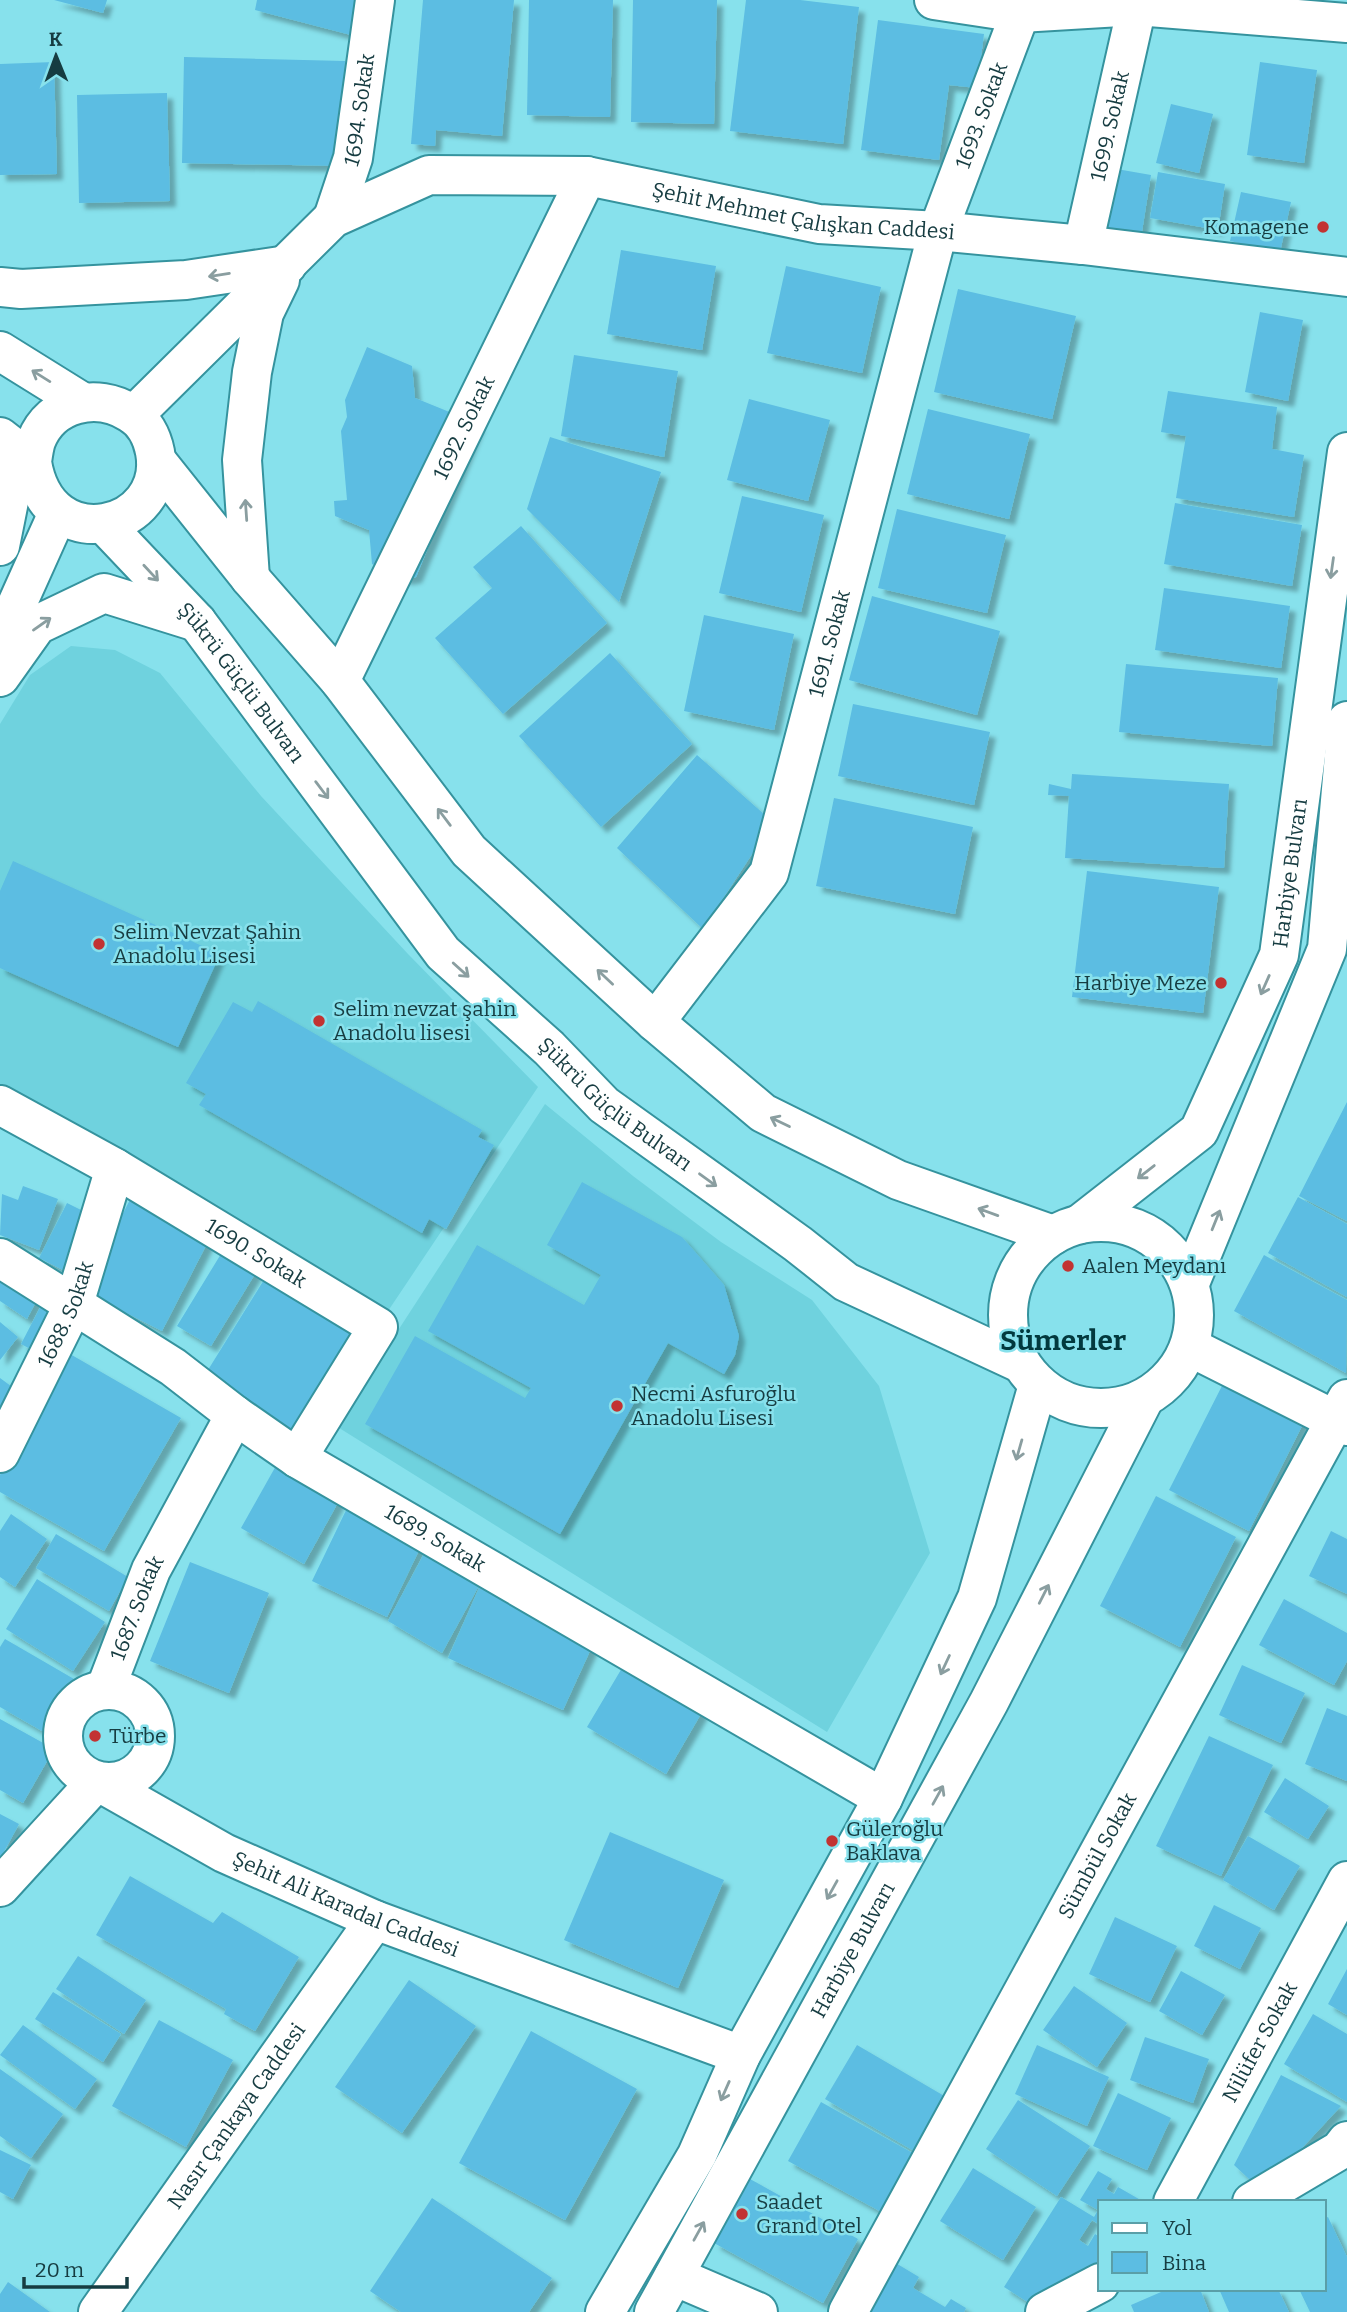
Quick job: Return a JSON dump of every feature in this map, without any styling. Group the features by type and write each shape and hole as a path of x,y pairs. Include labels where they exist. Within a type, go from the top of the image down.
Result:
{"street":[{"name":"1694. Sokak","path":"333,218 353,158 375,0"},
{"path":"934,0 1022,7 1137,6 1347,23"},
{"name":"1699. Sokak","path":"1083,245 1137,6"},
{"name":"1693. Sokak","path":"937,231 1022,7"},
{"name":"Şehit Mehmet Çalışkan Caddesi","path":"134,415 333,218 429,175 587,176 819,223 1083,245 1347,277"},
{"name":"1692. Sokak","path":"341,681 587,176"},
{"name":"1691. Sokak","path":"655,1023 769,873 937,231"},
{"name":"Şehit Mehmet Çalışkan Caddesi","path":"250,578 243,460 252,372 264,313 287,265"},
{"path":"0,287 21,289 186,280 287,265"},
{"path":"0,351 82,402"},
{"path":"0,437 16,467 35,482 44,499 58,513 80,522 104,524 121,518 136,508 148,495 156,460 153,443 145,428 134,415 118,406 100,401 82,402 62,410 46,423 36,442 16,467 0,546"},
{"name":"Harbiye Bulvarı","path":"1066,1230 1107,1222 1133,1228 1157,1240 1177,1259 1190,1283 1195,1304 1195,1326 1190,1347 1179,1368 1164,1385 1144,1399 1117,1408 1089,1408 1062,1401 1029,1374 1009,1336 1007,1306 1015,1278 1030,1254 1199,1131 1279,956 1347,452"},
{"path":"156,460 250,578 341,681 469,851 655,1023 763,1113 898,1180 1066,1230"},
{"path":"0,642 58,513"},
{"name":"Şükrü Güçlü Bulvarı","path":"104,524 197,622 443,953 549,1048 604,1105 846,1282 1029,1374"},
{"path":"0,677 37,625 104,593 197,622"},
{"name":"Harbiye Bulvarı","path":"1190,1283 1327,950 1339,896 1347,721"},
{"name":"1690. Sokak","path":"0,1105 115,1167 378,1327 298,1458"},
{"name":"1688. Sokak","path":"0,1453 74,1304 115,1167"},
{"name":"1689. Sokak","path":"0,1258 173,1367 234,1415 298,1458 883,1798"},
{"path":"1190,1347 1343,1415"},
{"path":"605,2312 696,2155 741,2055 883,1798 977,1598 1029,1374"},
{"name":"Harbiye Bulvarı","path":"654,2312 989,1702 1144,1399"},
{"name":"1687. Sokak","path":"105,1690 150,1570 234,1415"},
{"name":"Sümbül Sokak","path":"848,2312 1343,1415"},
{"path":"105,1690 121,1691 136,1698 147,1709 154,1724 155,1740 151,1755 142,1769 129,1778 113,1782 97,1781 73,1766 62,1739 69,1711 91,1693 105,1690"},
{"path":"0,1887 97,1781"},
{"name":"Şehit Ali Karadal Caddesi","path":"97,1781 224,1853 375,1920 741,2055"},
{"name":"Nilüfer Sokak","path":"1174,2200 1347,1881"},
{"name":"Nasır Çankaya Caddesi","path":"98,2312 375,1920"},
{"path":"1255,2200 1340,2150 1347,2141"},
{"path":"674,2276 758,2312"},
{"path":"1045,2312 1098,2284"}],"shaded area":[{"path":"71,646 115,650 160,673 261,796 408,954 538,1087 386,1314 0,1092 0,724 30,675"},
{"name":"Necmi Asfuroğlu Anadolu Lisesi","path":"545,1104 633,1176 721,1242 812,1300 879,1386 930,1553 827,1732 336,1426"}],"building":[{"path":"54,0 107,0 103,13"},
{"path":"257,0 360,0 351,35 255,10"},
{"path":"423,0 514,0 502,136 436,130 435,146 411,144"},
{"path":"529,0 613,0 610,117 527,115"},
{"path":"633,0 717,0 714,124 631,122"},
{"path":"746,0 800,0 859,7 843,144 730,131"},
{"path":"878,20 984,34 977,88 949,85 939,160 861,150"},
{"path":"184,57 345,61 342,166 182,163"},
{"path":"54,62 57,174 0,175 0,64"},
{"path":"1260,62 1317,70 1304,163 1247,155"},
{"path":"167,93 170,201 79,203 77,95"},
{"path":"1171,104 1213,114 1199,173 1156,163"},
{"path":"1111,168 1151,175 1140,244 1099,237"},
{"path":"1158,172 1225,184 1218,230 1150,218"},
{"path":"1241,192 1291,202 1280,252 1230,241"},
{"path":"621,250 716,266 702,350 607,334"},
{"path":"786,266 881,287 862,373 767,353"},
{"path":"958,289 1076,316 1052,419 934,392"},
{"path":"1260,312 1303,320 1288,401 1245,392"},
{"path":"367,347 412,366 415,398 479,424 416,577 406,579 372,564 369,530 335,516 334,501 347,500 341,431 347,417 345,400"},
{"path":"574,355 678,371 664,457 561,436"},
{"path":"1168,391 1277,407 1272,449 1304,455 1294,517 1176,498 1186,436 1161,432"},
{"path":"749,399 830,420 808,501 727,480"},
{"path":"928,409 1030,434 1009,519 907,494"},
{"path":"550,437 661,472 619,602 527,509"},
{"path":"742,496 824,515 801,612 719,593"},
{"path":"1175,503 1302,525 1292,586 1164,564"},
{"path":"897,509 1006,535 987,613 878,588"},
{"path":"521,526 607,623 503,714 435,638 492,588 473,567"},
{"path":"1164,588 1290,606 1281,668 1155,650"},
{"path":"872,596 1000,631 977,715 849,680"},
{"path":"704,615 794,634 774,730 684,711"},
{"path":"610,653 692,744 601,827 519,736"},
{"path":"1126,664 1278,678 1272,746 1119,732"},
{"path":"853,704 990,732 974,805 838,776"},
{"path":"697,755 773,822 703,929 617,848"},
{"path":"1072,774 1229,784 1224,868 1065,858 1069,796 1048,795 1049,784 1071,789"},
{"path":"834,798 973,827 955,914 816,886"},
{"name":"Selim Nevzat Şahin Anadolu Lisesi","path":"13,861 220,954 178,1047 0,968 0,891"},
{"path":"1087,871 1219,887 1203,1013 1072,997"},
{"path":"258,1001 482,1130 478,1137 494,1145 446,1229 429,1219 422,1233 199,1105 206,1094 186,1083 233,1002 252,1012"},
{"path":"1347,1102 1347,1221 1299,1196"},
{"path":"582,1182 682,1237 724,1285 739,1336 735,1355 724,1374 668,1343 560,1534 365,1424 415,1336 525,1398 531,1388 428,1331 477,1245 584,1305 601,1275 547,1245"},
{"path":"23,1186 58,1199 39,1250 0,1235 2,1194 18,1200"},
{"path":"135,1190 214,1230 162,1331 83,1291"},
{"path":"1298,1197 1347,1224 1347,1297 1268,1253"},
{"path":"67,1203 91,1215 63,1270 39,1258"},
{"path":"224,1249 258,1269 211,1346 177,1326"},
{"path":"1264,1255 1347,1300 1346,1373 1234,1311"},
{"path":"0,1269 41,1292 27,1319 0,1301"},
{"path":"267,1275 357,1330 293,1434 203,1378"},
{"path":"44,1300 63,1310 40,1354 21,1344"},
{"path":"0,1322 18,1337 0,1360"},
{"path":"70,1354 181,1418 104,1551 0,1492 0,1475"},
{"path":"0,1378 19,1392 0,1419"},
{"path":"1225,1380 1305,1420 1249,1531 1169,1490"},
{"path":"277,1464 340,1499 304,1564 241,1528"},
{"path":"1156,1496 1236,1537 1180,1647 1100,1606"},
{"path":"349,1504 424,1540 387,1617 312,1581"},
{"path":"11,1514 47,1539 15,1587 0,1577 0,1531"},
{"path":"1331,1531 1347,1539 1347,1594 1309,1576"},
{"path":"56,1534 128,1577 109,1611 36,1568"},
{"path":"426,1550 481,1582 442,1653 388,1621"},
{"path":"190,1562 269,1593 229,1693 150,1661"},
{"path":"37,1579 105,1622 73,1671 6,1629"},
{"path":"479,1588 595,1640 563,1710 448,1658"},
{"path":"1284,1599 1347,1633 1347,1661 1334,1685 1259,1645"},
{"path":"5,1639 74,1679 42,1731 0,1707 0,1647"},
{"path":"1242,1665 1305,1693 1281,1743 1219,1715"},
{"path":"622,1668 705,1707 666,1774 587,1727"},
{"path":"1327,1708 1347,1716 1347,1781 1305,1764"},
{"path":"0,1719 54,1749 23,1803 0,1790"},
{"path":"1209,1736 1273,1765 1221,1876 1156,1846"},
{"path":"1285,1778 1329,1806 1308,1839 1264,1812"},
{"path":"0,1814 19,1824 0,1859"},
{"path":"610,1832 724,1880 678,1988 564,1940"},
{"path":"1248,1836 1300,1866 1274,1910 1223,1880"},
{"path":"130,1876 213,1923 222,1912 299,1957 255,2031 224,2014 226,2009 96,1935"},
{"path":"1214,1905 1261,1928 1240,1969 1194,1946"},
{"path":"1115,1917 1177,1946 1150,2002 1089,1974"},
{"path":"78,1956 146,2000 124,2034 56,1989"},
{"path":"1347,1969 1347,2015 1328,2004"},
{"path":"1181,1971 1225,1995 1202,2035 1159,2011"},
{"path":"409,1980 476,2026 402,2133 335,2087"},
{"path":"1074,1986 1127,2023 1097,2067 1043,2030"},
{"path":"53,1992 121,2034 103,2062 35,2019"},
{"path":"1313,2014 1347,2034 1347,2102 1284,2064"},
{"path":"159,2020 233,2060 186,2147 112,2106"},
{"path":"23,2025 97,2079 75,2109 0,2055"},
{"path":"531,2031 637,2089 565,2220 459,2163"},
{"path":"1145,2037 1209,2059 1193,2103 1130,2080"},
{"path":"857,2045 946,2097 914,2151 825,2099"},
{"path":"1037,2045 1109,2077 1087,2126 1015,2094"},
{"path":"0,2069 63,2114 31,2158 0,2136"},
{"path":"1281,2075 1341,2106 1262,2191 1234,2165"},
{"path":"1118,2093 1171,2118 1147,2170 1093,2146"},
{"path":"1018,2100 1090,2146 1057,2196 986,2149"},
{"path":"821,2102 918,2156 885,2214 788,2161"},
{"path":"0,2150 31,2165 13,2199 0,2192"},
{"path":"973,2168 1036,2207 1003,2260 940,2221"},
{"path":"1098,2171 1112,2179 1106,2189 1114,2194 1118,2187 1141,2200 1098,2200 1098,2210 1080,2200"},
{"path":"750,2179 858,2239 823,2303 714,2243"},
{"path":"1061,2197 1094,2217 1098,2210 1098,2224 1092,2220 1079,2240 1088,2246 1095,2234 1098,2236 1098,2275 1037,2308 1004,2287"},
{"path":"432,2198 552,2278 529,2312 401,2312 370,2291"},
{"path":"1328,2217 1347,2257 1347,2312 1310,2312 1300,2291 1326,2291"},
{"path":"894,2262 919,2277 913,2288 945,2307 951,2299 966,2308 964,2312 865,2312"},
{"path":"8,2282 50,2312 0,2312 0,2294"},
{"path":"1163,2291 1201,2291 1209,2312 1134,2312 1131,2305"},
{"path":"1220,2291 1279,2291 1289,2312 1229,2312"}],"place":[{"name":"Komagene","path":"1323,227"},
{"name":"Selim Nevzat Şahin Anadolu Lisesi","path":"99,944"},
{"name":"Harbiye Meze","path":"1221,983"},
{"name":"Selim nevzat şahin Anadolu lisesi","path":"319,1021"},
{"name":"Aalen Meydanı","path":"1068,1266"},
{"name":"Necmi Asfuroğlu Anadolu Lisesi","path":"617,1406"},
{"name":"Türbe","path":"95,1736"},
{"name":"Güleroğlu Baklava","path":"832,1841"},
{"name":"Saadet Grand Otel","path":"742,2214"}],"district":[{"name":"Sümerler","path":"1063,1340"}]}
